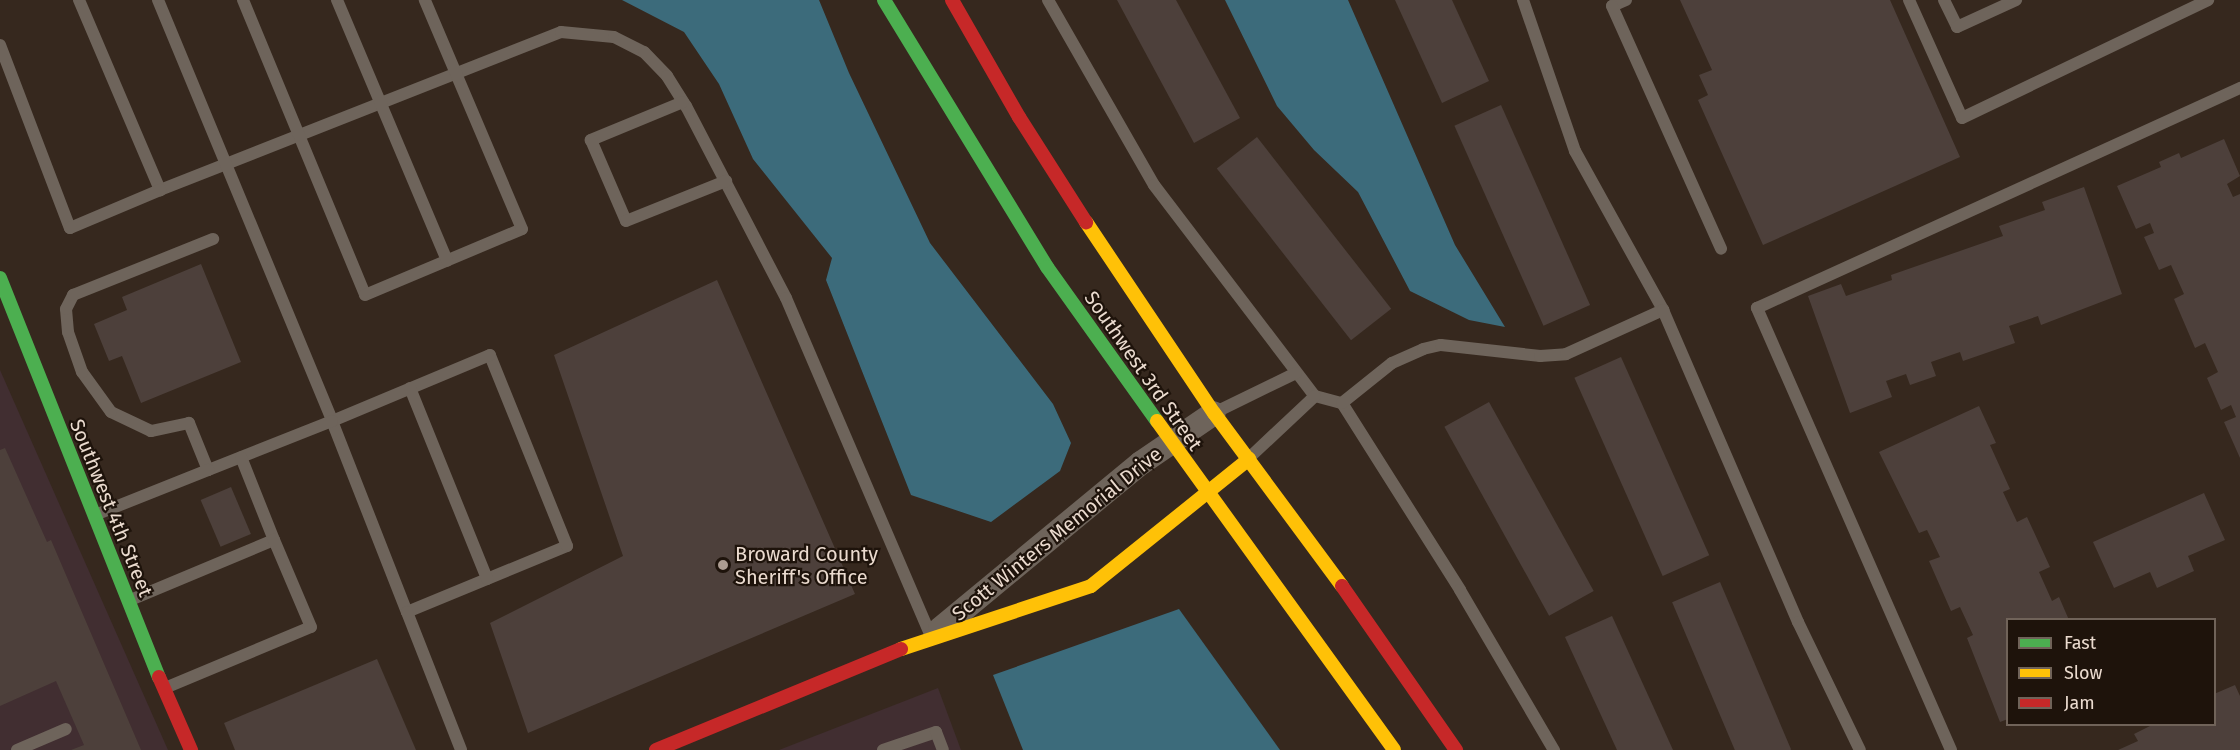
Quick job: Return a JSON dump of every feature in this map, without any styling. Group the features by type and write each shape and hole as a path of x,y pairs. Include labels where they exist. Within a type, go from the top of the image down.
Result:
{"street":[{"name":"Southwest 3rd Street","path":"884,0 1047,267 1205,493 1394,750"},
{"name":"Southwest 3rd Street","path":"952,0 1072,204 1214,413 1393,655 1456,750"},
{"name":"Southwest 4th Street","path":"0,278 126,601 191,750"},
{"name":"Scott Winters Memorial Drive","path":"931,636 1169,442 1214,413"},
{"name":"Scott Winters Memorial Drive","path":"656,750 931,636 1091,586 1248,459"}],"lane":[{"path":"79,0 160,190"},
{"path":"158,0 332,421 461,750"},
{"path":"243,0 364,295 522,229 425,0"},
{"path":"337,0 447,261"},
{"path":"1048,0 1154,185 1315,396 1342,403 1460,590 1554,750"},
{"path":"1523,0 1575,151 1663,310 1798,622 1860,750"},
{"path":"1626,0 1612,6 1721,249"},
{"path":"1909,0 1962,118 2208,0"},
{"path":"1944,0 1957,27 2016,0"},
{"path":"0,45 70,228 160,190 561,32 586,32 614,37 644,52 667,75 683,102 786,298 931,636"},
{"path":"1951,750 1757,308 2240,88"},
{"path":"683,102 591,140 626,221 726,181"},
{"path":"208,470 189,423 151,432 111,412 94,395 68,332 66,309 73,295 213,239"},
{"path":"1342,403 1392,363 1424,349 1442,345 1540,356 1566,354 1663,310"},
{"path":"93,515 332,421 490,355 567,546 406,612"},
{"path":"1214,413 1296,373"},
{"path":"410,388 487,579"},
{"path":"1248,459 1315,396"},
{"path":"164,688 311,627 241,457"},
{"path":"126,601 274,540"},
{"path":"17,750 66,729"},
{"path":"883,750 936,732 943,750"}],"shaded area":[{"path":"0,370 168,750 0,750"},
{"path":"938,688 961,750 779,750"}],"water":[{"path":"622,0 819,0 849,73 930,243 1053,404 1071,443 1060,471 991,522 911,495 826,280 832,258 753,159 719,84 684,32"},
{"path":"1225,0 1348,0 1455,245 1505,327 1469,320 1410,291 1358,192 1314,150 1277,106"},
{"path":"1179,609 1280,750 1023,750 993,675"}],"building":[{"path":"1117,0 1176,0 1240,118 1194,143"},
{"path":"1395,0 1452,0 1489,81 1442,103"},
{"path":"1680,0 1890,0 1960,157 1763,245 1698,100 1708,95 1699,75 1712,70"},
{"path":"1501,105 1590,305 1543,326 1454,126"},
{"path":"1257,137 1391,309 1351,340 1217,168"},
{"path":"2224,139 2240,176 2227,184 2233,197 2240,194 2240,458 2224,422 2236,417 2231,405 2221,410 2207,378 2218,372 2205,343 2195,348 2174,299 2184,294 2171,265 2159,270 2144,237 2154,233 2150,223 2136,229 2117,186 2161,167 2159,162 2179,153 2181,158"},
{"path":"2084,187 2122,294 2041,325 2038,316 2009,326 2015,343 1963,361 1960,352 1931,362 1936,376 1910,385 1906,374 1886,381 1892,397 1850,413 1808,296 1841,284 1846,296 1892,280 1891,275 2003,236 1999,226 2045,210 2042,202"},
{"path":"201,264 241,362 141,403 122,356 109,361 94,324 127,310 122,297"},
{"path":"717,280 855,594 528,733 490,623 623,556 554,355"},
{"path":"1621,357 1709,555 1663,576 1574,378"},
{"path":"1489,402 1594,591 1549,616 1444,427"},
{"path":"1979,406 1996,443 1990,445 2010,489 2003,492 2017,522 2027,517 2050,567 2039,572 2052,601 2059,597 2068,618 2006,618 2006,720 2000,722 1967,638 1973,635 1960,607 1951,611 1929,561 1940,557 1927,530 1919,533 1879,452"},
{"path":"5,448 47,542 51,540 141,750 71,750 84,745 56,681 0,706 0,450"},
{"path":"231,487 251,534 221,547 201,500"},
{"path":"2204,493 2225,540 2188,556 2194,571 2157,588 2150,572 2114,588 2093,542"},
{"path":"1720,582 1791,750 1735,750 1672,602"},
{"path":"1612,616 1673,750 1617,750 1565,637"},
{"path":"377,659 416,750 235,750 224,723"},
{"path":"2235,685 2240,696 2240,750 2118,750 2138,741 2134,734 2150,726 2216,726 2216,693"}],"traffic: fast":[{"path":"884,0 1047,267 1157,421"},
{"path":"0,278 159,677"}],"traffic: slow":[{"path":"1086,222 1214,413 1342,586"},
{"path":"1157,421 1394,750"},
{"path":"901,649 1091,586 1249,459"}],"traffic: jam":[{"path":"952,0 1019,117 1086,222"},
{"path":"1342,586 1456,750"},
{"path":"656,750 901,649"},
{"path":"159,677 191,750"}],"place":[{"name":"Broward County Sheriff's Office","path":"723,565"}]}
